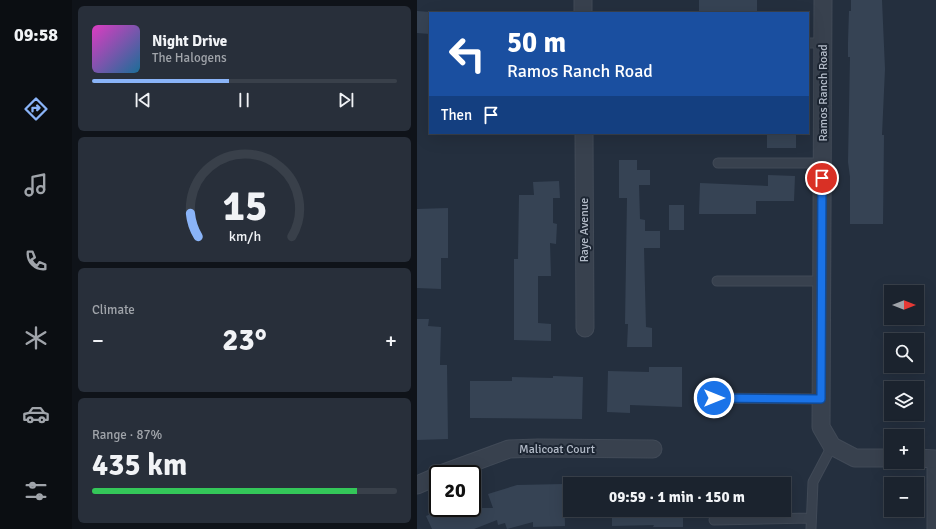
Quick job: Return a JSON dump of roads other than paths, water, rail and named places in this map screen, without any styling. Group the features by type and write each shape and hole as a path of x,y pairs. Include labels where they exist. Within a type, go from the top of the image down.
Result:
{"street":[{"path":"583,0 583,12"},
{"name":"Ramos Ranch Road","path":"823,0 815,43 822,163 821,427 832,446"},
{"name":"Raye Avenue","path":"584,134 585,328"},
{"path":"832,446 855,458 884,458"},
{"name":"Malicoat Court","path":"465,465 509,449 653,449"},
{"path":"417,485 429,480"}],"lane":[{"path":"718,163 822,163"},
{"path":"717,281 821,281"},
{"path":"714,398 821,399"},
{"path":"811,529 813,482 832,446"},
{"path":"928,459 933,529"},
{"path":"714,520 811,518"}]}
